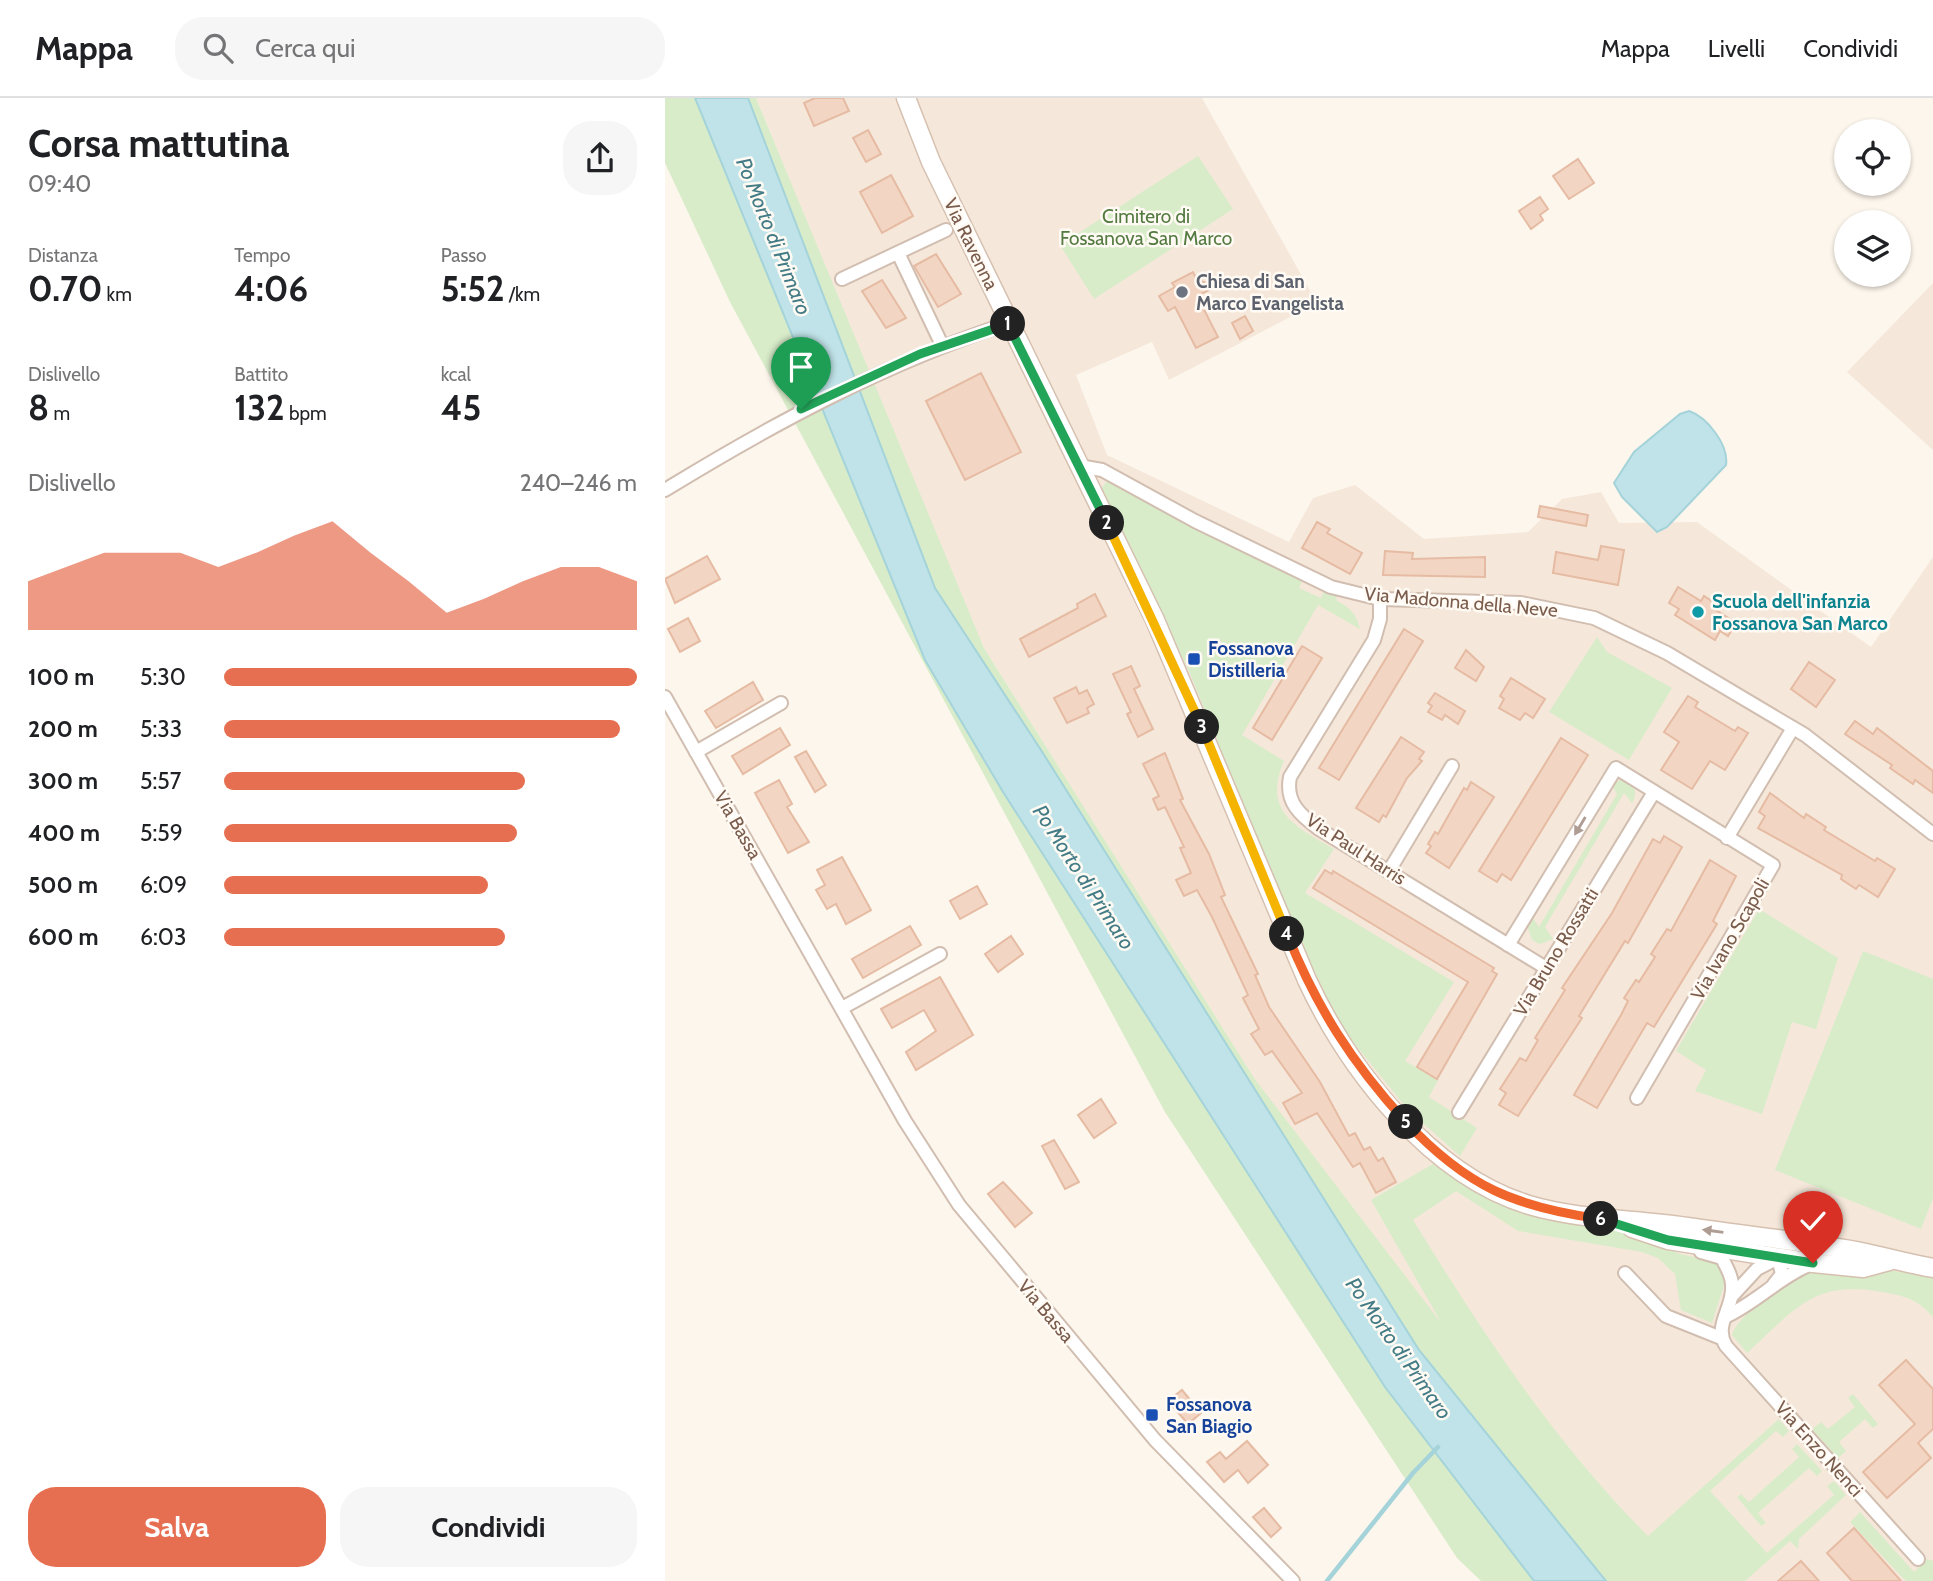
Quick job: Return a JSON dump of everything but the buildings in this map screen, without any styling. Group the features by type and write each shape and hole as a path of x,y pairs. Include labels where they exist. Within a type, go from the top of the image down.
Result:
{"main road":[{"name":"Via Ravenna","path":"906,98 931,162 1155,620 1302,970 1340,1041 1396,1110 1456,1169 1496,1192 1528,1205 1603,1219 1665,1224 1779,1249 1813,1263 1863,1268 1889,1261"},
{"name":"Via Ravenna","path":"1603,1219 1668,1240 1866,1254 1889,1261 1933,1268"}],"street":[{"path":"842,279 946,230"},
{"path":"898,253 942,345"},
{"path":"665,490 801,409 942,345 1009,323"},
{"name":"Via Madonna della Neve","path":"1080,466 1102,470 1195,521 1331,587 1380,598 1521,603 1594,618 1667,653 1793,728 1933,834"},
{"name":"Via Paul Harris","path":"1380,598 1380,619 1374,640 1300,759 1289,786 1294,806 1302,816 1546,968"},
{"name":"Via Bassa","path":"665,697 905,1121 958,1205 1155,1440 1293,1581"},
{"path":"696,752 781,703"},
{"path":"1508,945 1616,768 1727,838 1793,728"},
{"path":"1389,871 1452,766"},
{"name":"Via Bruno Rossatti","path":"1459,1112 1654,792"},
{"name":"Via Ivano Scapoli","path":"1637,1098 1773,865 1727,838"},
{"path":"842,1008 940,954"},
{"path":"1668,1240 1684,1249 1721,1258 1732,1282 1721,1338"},
{"path":"1730,1299 1779,1249"},
{"path":"1769,1290 1782,1274 1779,1249"},
{"path":"1725,1317 1743,1309 1797,1270 1813,1263"},
{"name":"Via Enzo Nenci","path":"1625,1273 1667,1317 1721,1338 1918,1559"}],"shaded area":[{"path":"756,98 1202,98 1317,303 1169,380 1152,342 1076,375 1107,455 1289,542 1313,498 1355,485 1424,539 1528,532 1562,499 1601,492 1619,523 1697,522 1871,647 1933,557 1933,1581 1626,1581 1277,1117 979,640"},
{"path":"1933,283 1933,450 1847,372"}],"green space":[{"path":"665,98 756,98 984,648 1254,1078 1442,1324 1371,1200 1433,1164 1485,1195 1526,1213 1641,1233 1680,1254 1719,1265 1726,1279 1712,1323 1681,1310 1675,1274 1658,1258 1642,1252 1518,1231 1456,1191 1413,1220 1521,1385 1581,1463 1648,1536 1779,1419 1789,1431 1783,1437 1776,1431 1710,1491 1767,1553 1834,1495 1827,1486 1834,1481 1846,1495 1799,1539 1798,1549 1790,1541 1745,1581 1481,1581 1457,1558 1165,1112 730,302 665,163"},
{"name":"Cimitero di Fossanova San Marco","path":"1198,156 1233,209 1094,299 1060,245"},
{"path":"1113,480 1302,581 1299,588 1321,598 1324,591 1336,596 1337,601 1355,616 1360,629 1318,605 1242,735 1284,761 1278,779 1280,805 1296,825 1334,849 1305,893 1454,982 1405,1061 1438,1080 1429,1097 1477,1128 1460,1156 1408,1110 1342,1028 1289,918 1189,671 1100,490 1106,482"},
{"path":"1597,637 1607,652 1672,688 1629,760 1549,712"},
{"path":"1626,778 1635,790 1632,803 1624,793 1545,927 1553,939 1540,944 1532,940 1527,925 1532,917 1539,927 1617,794 1611,784"},
{"path":"1759,909 1838,958 1816,1029 1792,1022 1762,1114 1695,1091 1706,1070 1676,1051"},
{"path":"1863,951 1933,979 1933,1198 1921,1229 1775,1170"},
{"path":"1829,1269 1887,1270 1933,1277 1933,1317 1922,1306 1904,1297 1858,1289 1838,1290 1806,1302 1747,1353 1732,1335 1743,1318 1754,1308 1779,1288 1803,1274"},
{"path":"1853,1394 1878,1424 1873,1428 1865,1419 1839,1442 1846,1451 1838,1458 1812,1429 1821,1422 1828,1429 1855,1407 1848,1398"},
{"path":"1797,1444 1822,1471 1817,1476 1809,1468 1758,1513 1766,1523 1761,1526 1737,1497 1741,1494 1749,1502 1799,1457 1792,1449"},
{"path":"1860,1512 1914,1572 1927,1559 1933,1561 1933,1581 1906,1581 1850,1522"}],"water":[{"name":"Po Morto di Primaro","path":"695,98 748,98 935,588 1041,750 1419,1350 1606,1581 1534,1581 1385,1387 1003,792 925,660"},
{"path":"1689,411 1703,419 1715,433 1724,449 1726,465 1667,527 1657,532 1622,497 1614,483 1634,452 1680,414"}],"waterway":[{"path":"1327,1581 1413,1473 1438,1447"}],"place":[{"name":"Chiesa di San Marco Evangelista","path":"1182,292"},
{"name":"Scuola dell'infanzia Fossanova San Marco","path":"1698,612"},
{"name":"Fossanova Distilleria","path":"1194,659"},
{"name":"Fossanova San Biagio","path":"1152,1415"}],"route":[{"path":"801,409 920,354 1009,323 1155,620 1322,1012 1366,1077 1426,1143 1456,1169 1496,1192 1528,1205 1603,1219 1668,1240 1813,1263"}]}
